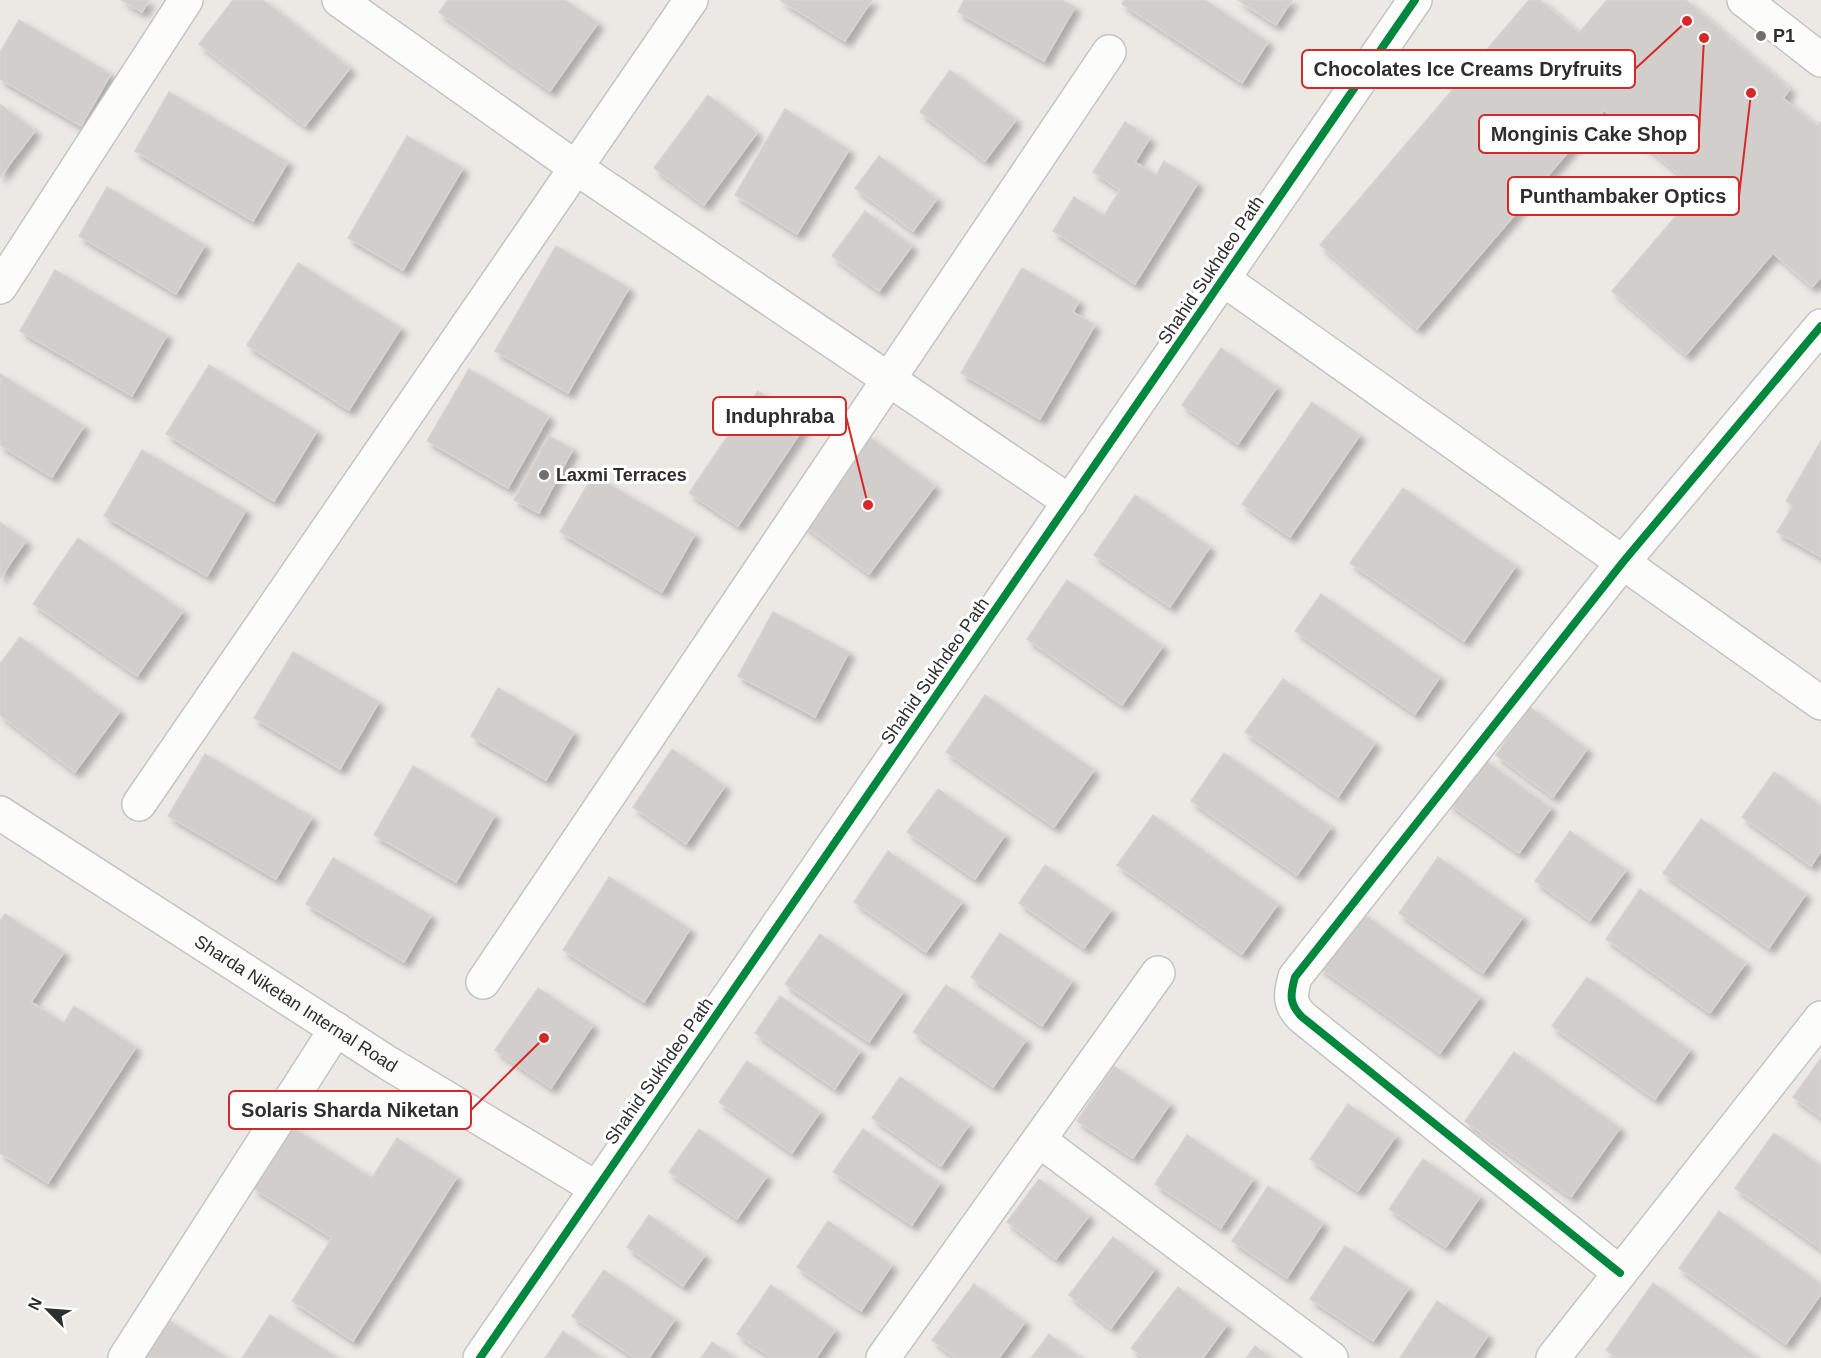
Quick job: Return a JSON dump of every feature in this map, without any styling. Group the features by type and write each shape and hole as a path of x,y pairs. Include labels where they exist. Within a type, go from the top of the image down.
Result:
{"street":[{"path":"0,287 186,0"},
{"path":"339,0 576,167 1070,502"},
{"path":"139,804 692,0"},
{"name":"Shahid Sukhdeo Path","path":"480,1358 1415,0"},
{"path":"1744,0 1821,60"},
{"path":"483,982 1109,52"},
{"path":"1223,279 1821,704"},
{"path":"1620,1273 1302,1017 1295,1010 1291,1000 1292,988 1295,977 1623,562 1821,326"},
{"name":"Sharda Niketan Internal Road","path":"0,813 388,1063 596,1188"},
{"path":"886,1357 1158,973"},
{"path":"1553,1358 1821,1018"},
{"path":"125,1358 336,1029"},
{"path":"1039,1140 1331,1358"}],"building":[{"path":"121,0 149,0 142,12"},
{"path":"233,0 263,0 350,68 305,126 199,44"},
{"path":"448,0 565,0 598,23 550,91 439,12"},
{"path":"780,0 872,0 845,41"},
{"path":"964,0 1062,0 1075,7 1044,61 958,12"},
{"path":"1124,0 1205,0 1268,42 1242,83 1122,4"},
{"path":"1238,0 1292,0 1276,25"},
{"path":"1529,0 1540,0 1579,33 1607,0 1686,0 1790,89 1783,98 1817,126 1821,122 1821,277 1812,287 1773,253 1686,355 1612,291 1698,190 1604,110 1417,329 1320,245"},
{"path":"19,20 111,74 81,126 0,79 0,52"},
{"path":"950,70 1016,120 985,161 920,112"},
{"path":"169,92 288,162 253,221 135,151"},
{"path":"708,95 757,133 704,205 654,168"},
{"path":"0,104 35,131 0,177"},
{"path":"785,109 849,150 797,234 735,195"},
{"path":"1125,122 1150,138 1135,162 1156,175 1164,161 1198,183 1135,284 1053,231 1074,197 1104,216 1120,190 1093,172"},
{"path":"407,136 463,168 403,270 348,238"},
{"path":"879,156 937,199 913,231 855,188"},
{"path":"107,187 205,245 176,294 79,236"},
{"path":"865,211 912,246 879,291 832,256"},
{"path":"556,246 629,288 568,393 495,351"},
{"path":"298,263 401,328 349,410 247,345"},
{"path":"1022,268 1079,301 1073,312 1095,325 1040,419 961,373"},
{"path":"55,270 167,335 132,396 20,331"},
{"path":"1221,348 1277,387 1238,444 1182,405"},
{"path":"209,365 317,431 274,501 166,434"},
{"path":"469,369 549,416 508,488 427,441"},
{"path":"0,374 84,426 52,477 0,445"},
{"path":"758,391 806,424 738,526 689,493"},
{"path":"1312,402 1360,435 1290,537 1242,504"},
{"path":"867,435 935,486 869,574 801,523"},
{"name":"Laxmi Terraces","path":"549,436 573,449 539,513 514,500"},
{"path":"1821,441 1821,557 1777,532 1793,506 1786,501"},
{"path":"142,450 246,510 207,576 104,516"},
{"path":"593,475 695,534 662,592 560,532"},
{"path":"1403,488 1516,566 1464,641 1350,563"},
{"path":"1135,495 1210,547 1170,607 1094,555"},
{"path":"0,522 26,541 0,578"},
{"path":"78,538 183,611 137,676 33,604"},
{"path":"1067,580 1163,646 1122,705 1027,639"},
{"path":"1321,594 1440,677 1415,714 1295,631"},
{"path":"773,612 849,652 815,717 738,676"},
{"path":"20,637 120,711 75,772 0,715 0,664"},
{"path":"293,652 379,702 340,769 254,718"},
{"path":"1283,679 1375,743 1338,797 1245,732"},
{"path":"498,688 574,732 546,780 471,736"},
{"path":"985,695 1094,770 1054,827 946,752"},
{"path":"1530,707 1587,749 1553,797 1496,755"},
{"path":"672,749 725,786 686,844 633,807"},
{"path":"1224,753 1331,827 1297,875 1191,801"},
{"path":"205,754 312,817 276,879 168,816"},
{"path":"1480,757 1551,808 1519,853 1448,803"},
{"path":"413,766 495,815 456,882 374,835"},
{"path":"1774,772 1821,806 1821,851 1811,866 1742,817"},
{"path":"938,789 1005,835 975,879 907,832"},
{"path":"1153,815 1278,904 1242,954 1117,865"},
{"path":"1701,819 1806,894 1769,948 1663,873"},
{"path":"1570,831 1626,870 1590,920 1535,881"},
{"path":"888,851 962,902 926,952 854,902"},
{"path":"1438,857 1523,917 1483,973 1399,913"},
{"path":"333,858 431,915 404,962 306,904"},
{"path":"1045,865 1111,910 1084,948 1019,903"},
{"path":"609,877 690,929 644,1002 563,950"},
{"path":"1640,889 1746,963 1710,1013 1606,939"},
{"path":"1359,911 1480,997 1440,1053 1319,967"},
{"path":"5,914 64,952 31,1002 64,1023 74,1006 136,1047 48,1183 0,1153 0,921"},
{"path":"1000,933 1072,981 1042,1026 971,977"},
{"path":"820,934 903,992 869,1042 785,984"},
{"path":"1587,977 1690,1050 1655,1099 1552,1026"},
{"path":"946,985 1026,1040 993,1087 913,1032"},
{"path":"538,988 593,1025 551,1088 495,1050"},
{"path":"780,996 860,1051 835,1089 755,1033"},
{"path":"1514,1052 1620,1128 1571,1197 1465,1121"},
{"path":"1821,1058 1821,1117 1793,1097"},
{"path":"747,1061 820,1112 792,1153 719,1102"},
{"path":"1114,1066 1170,1104 1133,1158 1077,1121"},
{"path":"900,1077 969,1125 941,1166 872,1118"},
{"path":"1348,1104 1396,1136 1358,1191 1310,1159"},
{"path":"292,1127 372,1178 397,1138 457,1177 353,1341 292,1301 332,1238 253,1188"},
{"path":"699,1129 767,1176 737,1219 669,1172"},
{"path":"863,1129 940,1183 912,1225 833,1172"},
{"path":"1774,1133 1821,1166 1821,1249 1735,1188"},
{"path":"1187,1135 1253,1179 1221,1228 1155,1184"},
{"path":"1423,1159 1480,1197 1446,1247 1389,1209"},
{"path":"1039,1179 1089,1216 1056,1259 1007,1222"},
{"path":"1268,1186 1323,1223 1287,1278 1232,1241"},
{"path":"1719,1211 1821,1284 1821,1294 1786,1344 1679,1268"},
{"path":"649,1215 705,1255 683,1286 627,1247"},
{"path":"828,1221 892,1265 861,1311 797,1267"},
{"path":"1113,1237 1155,1269 1111,1328 1069,1295"},
{"path":"1345,1246 1409,1288 1373,1341 1310,1299"},
{"path":"604,1270 675,1319 649,1358 635,1358 572,1316"},
{"path":"1653,1283 1757,1358 1617,1358 1606,1350"},
{"path":"974,1284 1025,1322 999,1358 956,1358 932,1340"},
{"path":"771,1285 835,1330 816,1358 772,1358 737,1334"},
{"path":"1178,1287 1227,1325 1203,1358 1145,1358 1131,1348"},
{"path":"1437,1301 1488,1335 1473,1358 1400,1358"},
{"path":"270,1315 338,1358 242,1358"},
{"path":"165,1318 227,1358 140,1358"},
{"path":"563,1331 602,1358 545,1358"},
{"path":"1049,1334 1080,1358 1031,1358"},
{"path":"712,1342 735,1358 701,1358"},
{"path":"1255,1346 1271,1358 1246,1358"}],"cycle path":[{"path":"480,1358 1415,0"},
{"path":"1620,1273 1302,1017 1293,1003 1293,983 1295,977 1623,562 1821,326"}],"place":[{"name":"Chocolates Ice Creams Dryfruits","path":"1687,21"},
{"name":"P1","path":"1761,36"},
{"name":"Monginis Cake Shop","path":"1704,38"},
{"name":"Punthambaker Optics","path":"1751,93"},
{"name":"Laxmi Terraces","path":"544,475"},
{"name":"Induphraba","path":"868,505"},
{"name":"Solaris Sharda Niketan","path":"544,1038"}]}
